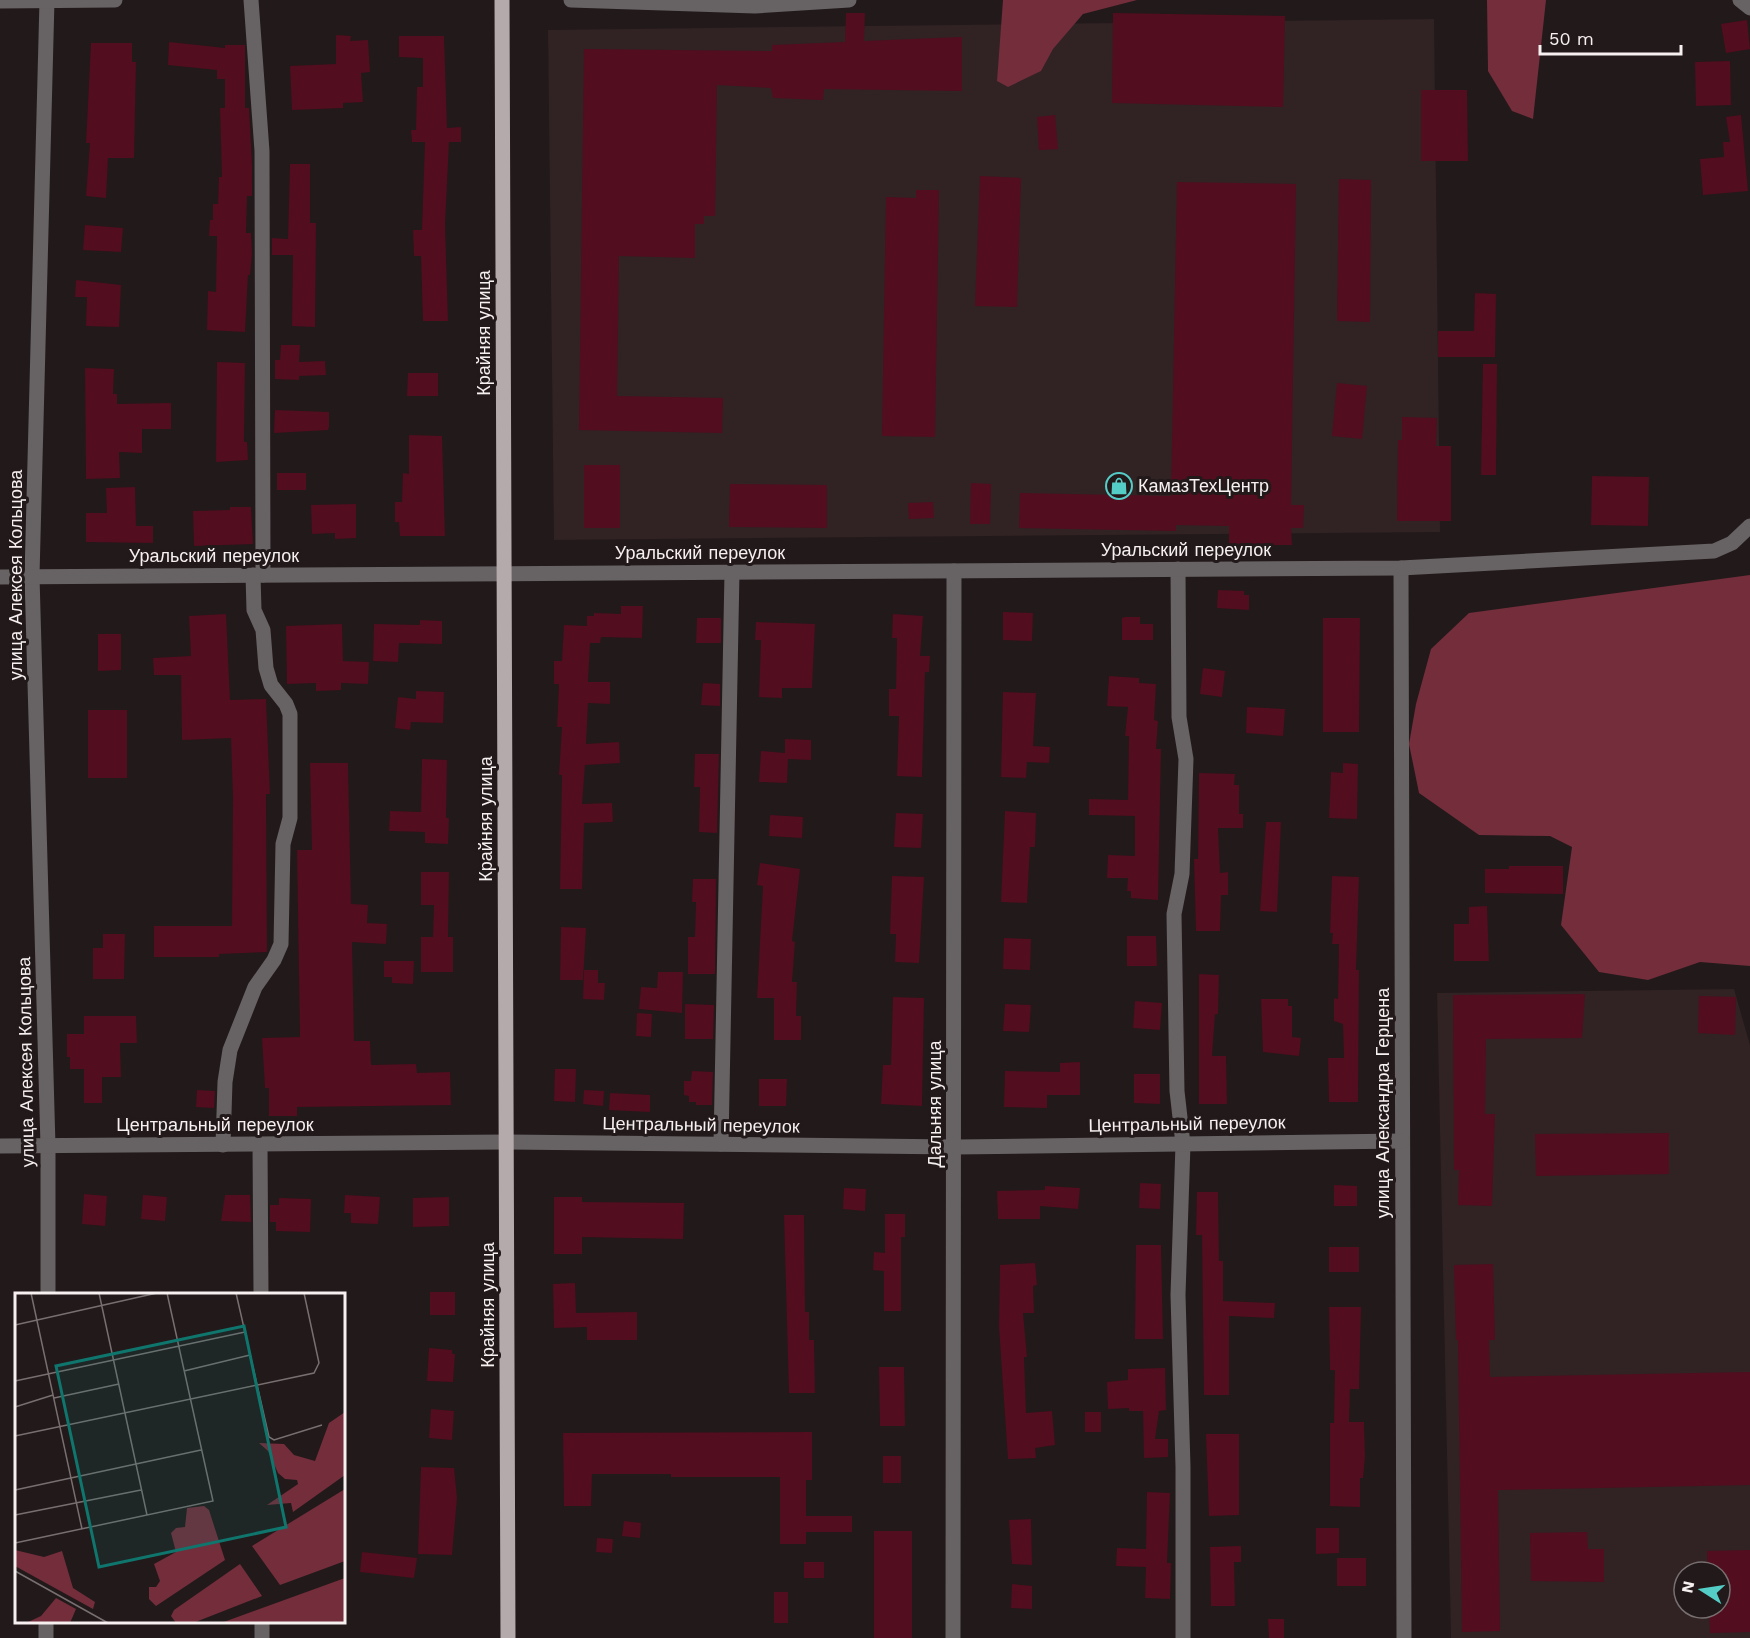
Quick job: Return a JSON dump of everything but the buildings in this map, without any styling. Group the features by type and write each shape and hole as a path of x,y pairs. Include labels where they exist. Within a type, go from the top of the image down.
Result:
{"main road":[{"name":"Крайняя улица","path":"502,0 508,1638"}],"street":[{"name":"улица Алексея Кольцова","path":"47,0 32,576 48,1146 48,1293"},
{"path":"0,1 115,0"},
{"path":"223,1144 225,1082 230,1050 255,987 274,960 281,944 283,844 290,818 290,714 286,704 272,685 266,668 263,630 254,610 258,575 262,151 251,0"},
{"path":"571,0 755,6 849,0"},
{"path":"1740,0 1750,8"},
{"name":"Уральский переулок","path":"0,577 1401,568 1714,551 1732,543 1750,526"},
{"name":"улица Александра Герцена","path":"1401,568 1404,1638"},
{"path":"1178,569 1179,717 1186,759 1182,874 1174,914 1177,1091 1183,1144 1178,1295 1183,1467 1183,1638"},
{"name":"Дальняя улица","path":"953,1638 954,571"},
{"path":"722,1144 732,572"},
{"name":"Центральный переулок","path":"0,1146 506,1142 955,1147 1402,1140"},
{"path":"260,1144 261,1293"}],"shaded area":[{"path":"1003,0 1137,0 1083,14 1053,49 1041,71 1008,87 997,81"},
{"path":"1487,0 1546,0 1533,119 1512,111 1488,71"},
{"path":"1434,19 1440,532 554,540 548,30"},
{"path":"1750,575 1750,966 1700,962 1648,980 1599,972 1561,925 1572,847 1550,836 1479,835 1419,793 1409,744 1416,704 1431,649 1469,613"},
{"path":"1734,989 1750,1045 1750,1638 1451,1638 1437,993"}],"place":[{"name":"КамазТехЦентр","path":"1119,486"}]}
